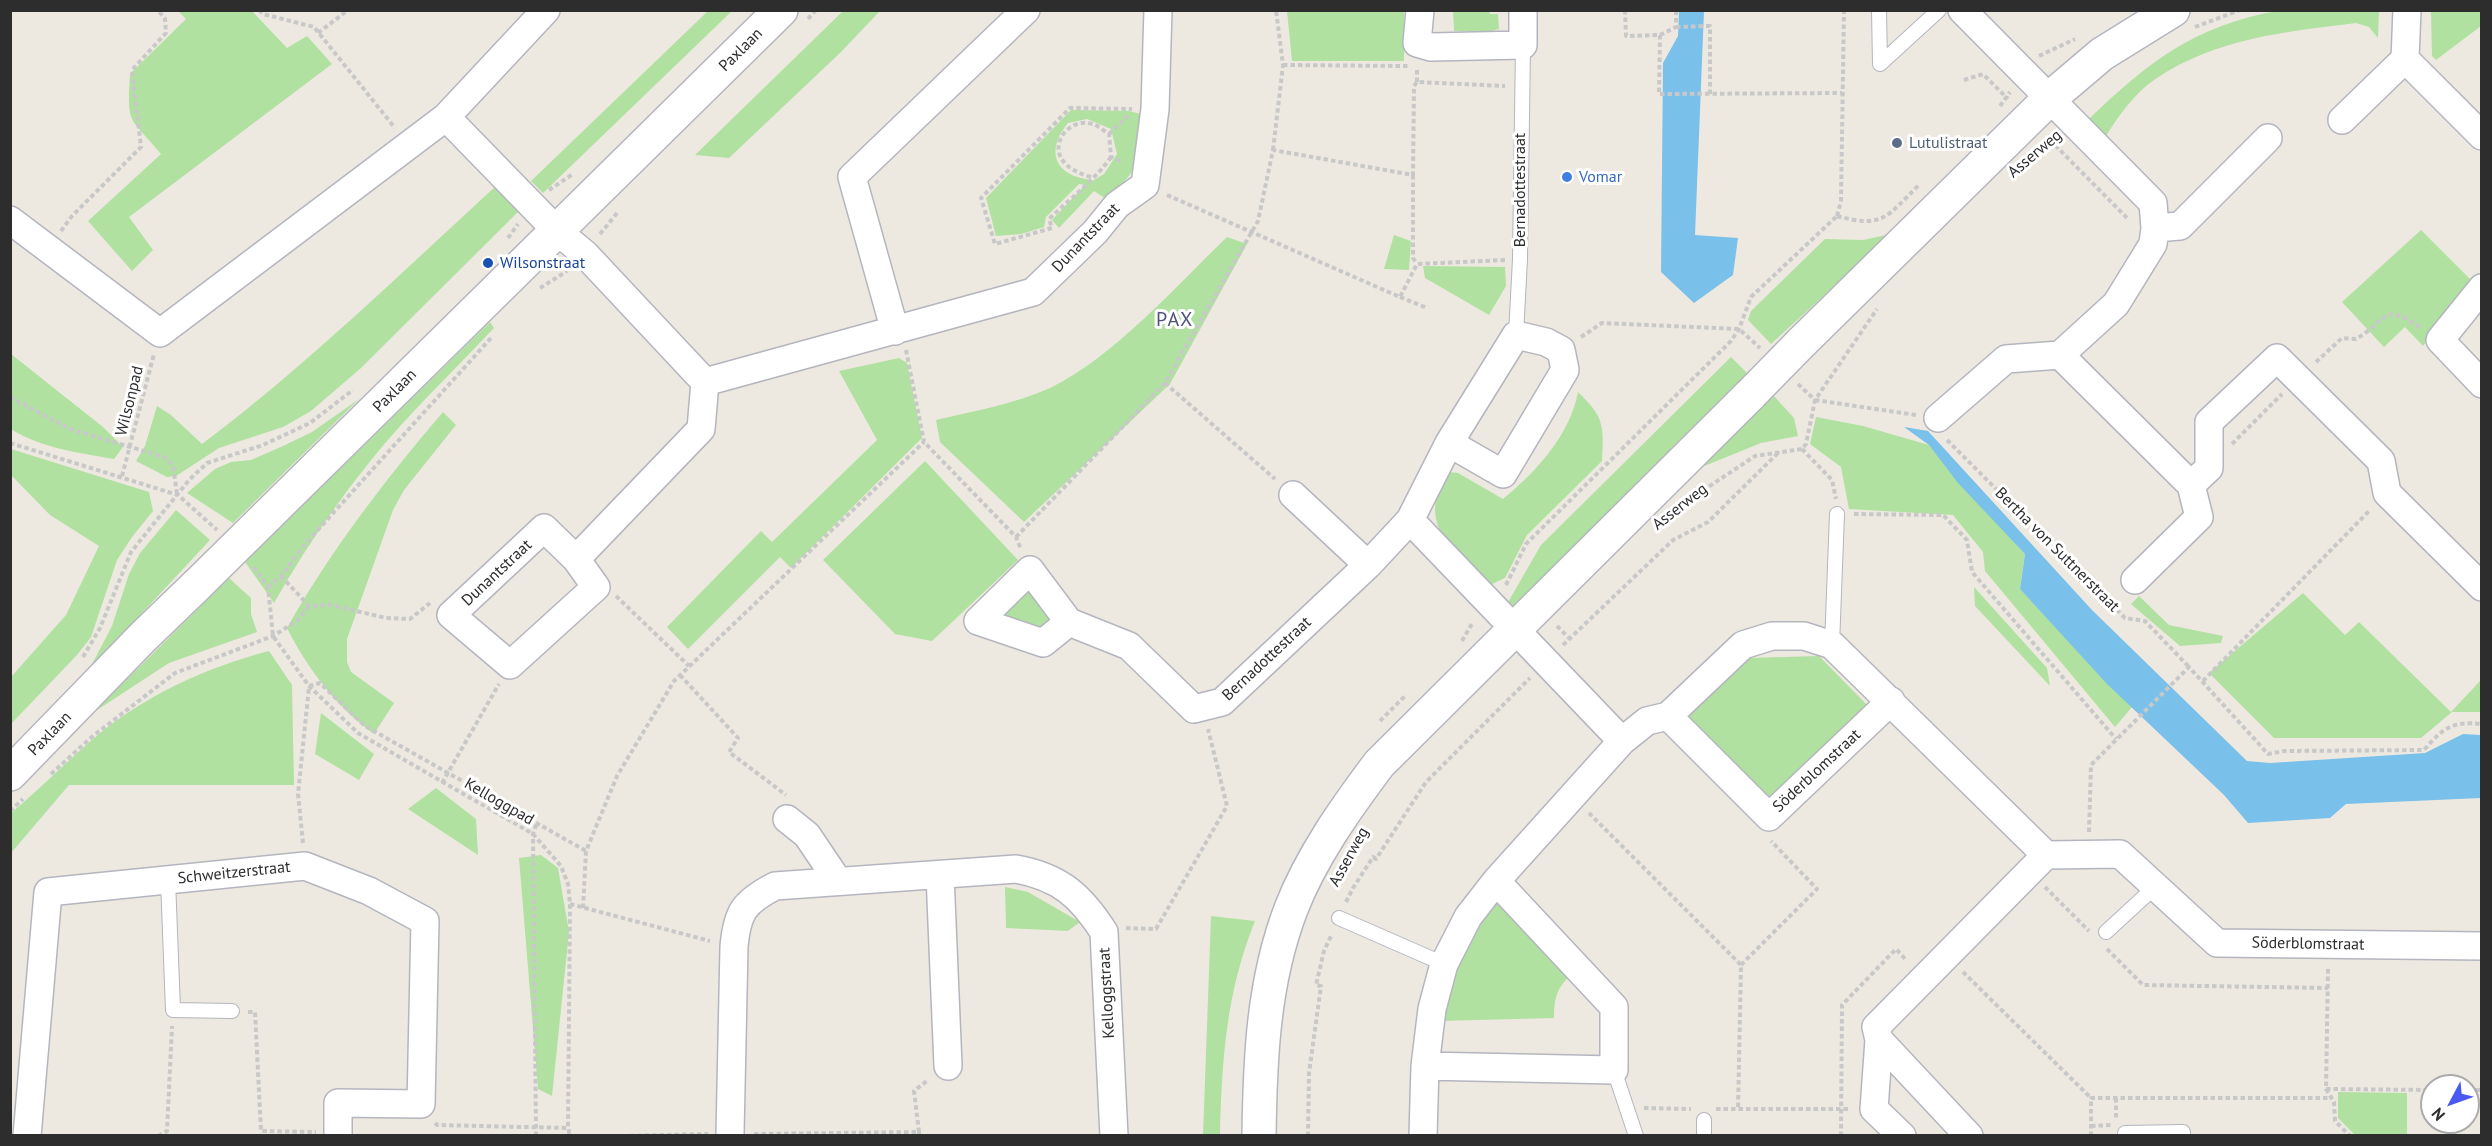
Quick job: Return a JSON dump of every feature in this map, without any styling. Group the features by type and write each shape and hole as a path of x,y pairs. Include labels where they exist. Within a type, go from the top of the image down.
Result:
{"street":[{"path":"10,220 160,333 446,117 546,10"},
{"path":"895,331 852,177 1026,10"},
{"path":"1145,185 1155,109 1158,10"},
{"path":"1420,10 1418,43 1431,47 1523,45"},
{"name":"Bernadottestraat","path":"1523,10 1523,45"},
{"path":"1938,418 2006,359 2060,355 2116,304 2154,236 2153,203 2073,122 2034,121 2023,73 1962,10"},
{"path":"2342,120 2405,59 2407,10"},
{"name":"Paxlaan","path":"19,785 198,584 557,231 790,19"},
{"name":"Asserweg","path":"1259,1136 1260,1056 1269,986 1291,909 1344,811 1379,764 1802,343 2102,54 2179,22"},
{"path":"2405,59 2481,136"},
{"path":"446,117 557,231 585,254 705,382 701,429 576,559"},
{"path":"2154,236 2180,226 2268,138"},
{"name":"Dunantstraat","path":"705,382 1033,292 1095,232 1117,205 1145,185"},
{"path":"2481,288 2440,340 2481,384"},
{"path":"1449,443 1503,474 1565,370 1561,350 1546,342 1516,335"},
{"name":"Bernadottestraat","path":"1069,622 1129,646 1194,710 1222,702 1368,565 1410,520 1449,443 1516,335"},
{"path":"2060,355 2191,485 2208,468 2208,422 2277,358 2381,461 2387,493 2481,587"},
{"name":"Bertha von Suttnerstraat","path":"2135,580 2199,517 2191,485"},
{"path":"1293,495 1368,565"},
{"path":"1410,520 1622,741"},
{"name":"Dunantstraat","path":"510,665 451,615 544,528 576,559 596,587"},
{"path":"1030,570 1069,622 1042,643 978,621 1030,570"},
{"path":"510,665 596,587"},
{"path":"1423,1136 1425,1066 1432,1009 1444,964 1468,917 1496,881 1622,741 1647,721 1668,716 1743,645 1772,636 1804,636 1832,645 1891,701 2038,863 1876,1028 1879,1041 1874,1109 1902,1136"},
{"name":"Söderblomstraat","path":"1668,716 1769,817 1891,701"},
{"path":"787,819 807,835 838,881"},
{"name":"Söderblomstraat","path":"2038,863 2088,854 2120,854 2217,943 2481,946"},
{"name":"Schweitzerstraat","path":"27,1136 48,892 305,866 369,891 425,921 422,1104"},
{"name":"Kelloggstraat","path":"730,1135 734,947 736,927 743,908 758,895 776,886 1016,869 1040,873 1064,886 1088,906 1104,932 1114,1136"},
{"path":"940,875 948,1065"},
{"path":"1425,1066 1614,1070 1614,1007 1496,881"},
{"path":"1879,1041 1970,1136"},
{"path":"338,1134 338,1103 422,1104"}],"lane":[{"path":"1879,10 1880,64 1939,10"},
{"name":"Bernadottestraat","path":"1516,335 1520,259 1523,45"},
{"path":"1832,645 1837,514"},
{"path":"168,880 173,1010 232,1011"},
{"path":"2106,932 2156,886"},
{"path":"1339,918 1444,964"},
{"path":"1614,1070 1636,1136"},
{"path":"1704,1114 1704,1136"},
{"path":"2121,1130 2125,1133 2183,1132 2183,1136"}],"path":[{"path":"48,249 72,216 141,147 132,70 166,33 165,19 158,10"},
{"path":"259,10 263,14 314,27 408,145"},
{"path":"318,33 348,10"},
{"path":"790,19 816,10"},
{"path":"1016,537 1165,383 1258,221 1273,150 1283,65 1276,10"},
{"path":"1625,10 1626,36 1660,35 1676,27 1710,26 1710,94"},
{"path":"1676,10 1676,27"},
{"path":"1561,350 1602,323 1739,329 1751,297 1837,216 1841,201 1844,10"},
{"path":"2179,22 2203,23 2240,10"},
{"name":"Asserweg","path":"2034,121 2023,73 2041,53 2054,50 2086,34"},
{"path":"1660,35 1659,94 1842,93"},
{"path":"1283,65 1417,66 1417,82 1414,86 1413,175 1413,258 1417,264"},
{"path":"1964,80 1983,74 2154,236"},
{"path":"1417,82 1522,86"},
{"path":"1070,108 1136,109 1109,134 1111,157 1101,171 1091,177 1049,219 1052,228 995,244 981,198 1070,108"},
{"name":"Asserweg","path":"1996,111 2034,121 2073,122"},
{"path":"1091,177 1076,173 1062,164 1057,148 1063,135 1076,124 1092,123 1109,134"},
{"path":"1273,150 1413,175"},
{"path":"1111,157 1121,160 1145,185 1427,308"},
{"path":"502,247 532,205 556,184 576,172"},
{"path":"1837,216 1863,223 1875,222 1887,216 1921,183"},
{"path":"537,289 562,275 585,254 623,205"},
{"path":"1417,264 1520,259"},
{"path":"1400,297 1417,264"},
{"path":"1882,302 1815,400 1806,444 1802,448 1832,480 1836,489 1837,514 1943,515 1967,540 1972,572 2116,739"},
{"path":"895,331 906,350 924,442 1016,537 1030,570"},
{"name":"Wilsonpad","path":"122,476 160,333"},
{"name":"Paxlaan","path":"267,587 281,576 307,542 492,336"},
{"path":"1165,383 1293,495"},
{"name":"Paxlaan","path":"77,667 100,628 131,552 207,463 263,445 310,423 354,389"},
{"path":"10,397 70,429 131,446 170,461 173,465 178,495 10,443"},
{"path":"1815,400 1938,418"},
{"name":"Bertha von Suttnerstraat","path":"1938,418 1946,440 2125,618 2145,621 2203,681 2268,754 2284,751 2424,750 2439,733 2456,723 2481,724"},
{"path":"583,908 586,851 617,776 674,681 924,442"},
{"name":"Asserweg","path":"1670,514 1755,456 1802,448"},
{"path":"1308,1136 1309,1073 1321,986 1316,985 1324,951 1353,888 1373,857 1376,859 1426,782 1541,658 1570,639 1673,540 1708,522 1779,453"},
{"path":"2203,681 2387,493"},
{"name":"Kelloggpad","path":"255,568 267,587 273,636 309,686 358,733 533,834 561,866 568,884 570,904 568,1128 570,1136"},
{"path":"281,576 309,606"},
{"path":"596,587 619,598 689,666"},
{"path":"44,781 93,736 175,673 273,636 297,621 309,606 331,605 386,618 410,619 425,605 436,600 451,615"},
{"path":"1541,658 1561,619"},
{"path":"1557,626 1570,639"},
{"path":"442,783 510,665"},
{"path":"2088,854 2091,765 2189,667"},
{"path":"680,675 738,738 729,752 790,798 787,819"},
{"path":"305,866 298,794 309,686 320,683 365,726 536,825 586,851"},
{"path":"1102,928 1156,929 1227,806 1202,707"},
{"path":"10,811 19,785"},
{"path":"1572,796 1741,965"},
{"path":"1738,1110 1741,965 1817,889 1764,834 1769,817"},
{"path":"536,825 533,834 536,1136"},
{"path":"2038,863 2090,933"},
{"path":"570,904 734,947"},
{"path":"2327,944 2326,1089 2331,1098 2335,1121 2350,1136"},
{"path":"2105,948 2143,986 2328,988"},
{"path":"1947,956 2091,1098 2331,1098"},
{"path":"158,1136 167,1131 173,1010"},
{"path":"232,1011 255,1012 261,1131 338,1134"},
{"path":"621,1136 919,1134 914,1091 948,1065"},
{"path":"2326,1089 2420,1090"},
{"path":"2091,1098 2091,1136"},
{"path":"2116,1098 2121,1130"},
{"path":"422,1104 437,1125 535,1125 568,1128"},
{"path":"1627,1108 1693,1109"},
{"path":"1704,1114 1738,1110 1874,1109"}],"green space":[{"path":"709,10 732,11 543,193 531,181"},
{"path":"178,11 252,11 287,48 307,36 332,64 129,217 153,250 132,271 88,221 161,154 132,119 129,103 130,74 186,19"},
{"path":"843,11 880,11 841,52 729,158 695,155"},
{"path":"1287,11 1404,11 1404,61 1292,61"},
{"path":"1453,11 1489,11 1490,14 1498,14 1499,29 1488,32 1454,31"},
{"path":"2277,11 2379,11 2378,38 2369,27 2356,23 2277,34 2226,46 2177,66 2154,80 2127,105 2106,136 2089,119 2132,80 2174,49 2221,26"},
{"path":"2431,11 2481,11 2481,26 2436,60 2432,56"},
{"path":"1071,110 1129,111 1141,114 1139,154 1133,170 1106,199 1094,191 1059,228 1052,220 1085,185 1079,184 1046,217 1044,227 1021,234 996,236 986,198","holes":["1087,119 1111,129 1117,154 1104,174 1089,183 1092,180 1079,178 1062,168 1055,152 1061,133 1068,123"]},
{"path":"496,186 520,210 361,368 311,411 283,427 219,448 176,476 167,477 136,461 145,446 157,406 171,415 202,444 315,351"},
{"path":"2421,230 2473,282 2423,346 2405,327 2384,347 2342,302"},
{"path":"1891,234 1771,344 1748,320 1751,311 1825,239 1863,240"},
{"path":"1394,235 1411,241 1409,270 1384,269"},
{"path":"1227,237 1247,244 1170,384 1024,522 940,442 936,420 994,407 1037,394 1074,375 1121,340"},
{"path":"1423,266 1505,267 1506,286 1489,315 1425,278"},
{"path":"490,322 494,328 402,424 349,488 302,556 274,603 245,562"},
{"path":"11,354 103,427 123,447 114,459 48,445 11,429"},
{"path":"1731,357 1749,375 1511,609 1507,604 1541,545"},
{"path":"899,358 907,363 922,438 791,568 780,557 688,649 667,627 761,531 772,542 877,440 839,371"},
{"path":"1578,392 1598,415 1603,439 1602,461 1527,535 1505,578 1492,584 1460,556 1442,535 1435,510 1441,482 1449,472 1458,473 1503,499 1528,477 1550,452 1568,423"},
{"path":"1773,395 1794,418 1798,436 1761,443 1697,469"},
{"path":"359,399 233,523 187,493 215,469 231,462 251,460 312,432"},
{"path":"443,412 456,425 404,490 393,510 347,639 347,662 351,672 394,703 374,734 335,700 304,658 287,628 340,543 400,463"},
{"path":"1816,417 1863,426 1929,445 2025,554 2020,589 2132,707 2115,727 1985,571 1983,552 1953,515 1849,509 1841,467 1810,444"},
{"path":"11,449 149,492 153,511 117,560 91,637 77,655 11,724 11,677 66,615 99,546 50,515 11,475"},
{"path":"925,461 1018,560 932,641 895,634 823,560"},
{"path":"176,510 210,540 89,670 112,626 129,574 140,553"},
{"path":"229,578 251,598 251,614 257,632 169,663 94,712"},
{"path":"1026,586 1057,617 1038,634 995,615"},
{"path":"1974,587 2047,668 2050,686 1975,606"},
{"path":"2303,593 2345,635 2359,622 2451,712 2481,680 2481,712 2452,712 2421,738 2274,738 2209,673"},
{"path":"2139,596 2169,625 2223,636 2221,643 2180,646 2131,604"},
{"path":"269,651 292,685 294,785 69,785 11,853 11,813 93,739 133,710 176,685 221,666"},
{"path":"1819,656 1874,712 1767,812 1682,720 1746,658"},
{"path":"321,713 374,754 359,780 315,754"},
{"path":"436,788 476,819 478,855 408,809"},
{"path":"541,855 558,868 569,932 552,1096 538,1089 519,858"},
{"path":"1005,887 1028,892 1080,922 1068,931 1006,928"},
{"path":"1496,895 1572,974 1557,993 1554,1018 1440,1021 1459,955"},
{"path":"1211,916 1255,921 1238,974 1227,1027 1220,1136 1203,1135"},
{"path":"2338,1092 2407,1093 2407,1135 2355,1135 2338,1118"}],"water":[{"path":"1679,11 1704,11 1695,235 1738,238 1733,275 1694,303 1661,272 1663,63 1678,36"},
{"path":"1904,427 1928,431 2092,610 2247,761 2270,763 2425,753 2463,734 2481,735 2481,798 2346,804 2330,818 2248,823 2224,795 2107,684 2020,589 2025,554 1958,483 1929,445"}],"place":[{"name":"Lutulistraat","path":"1897,143"},
{"name":"Vomar","path":"1567,177"},
{"name":"Wilsonstraat","path":"488,263"}],"district":[{"name":"PAX","path":"1175,320"}]}
